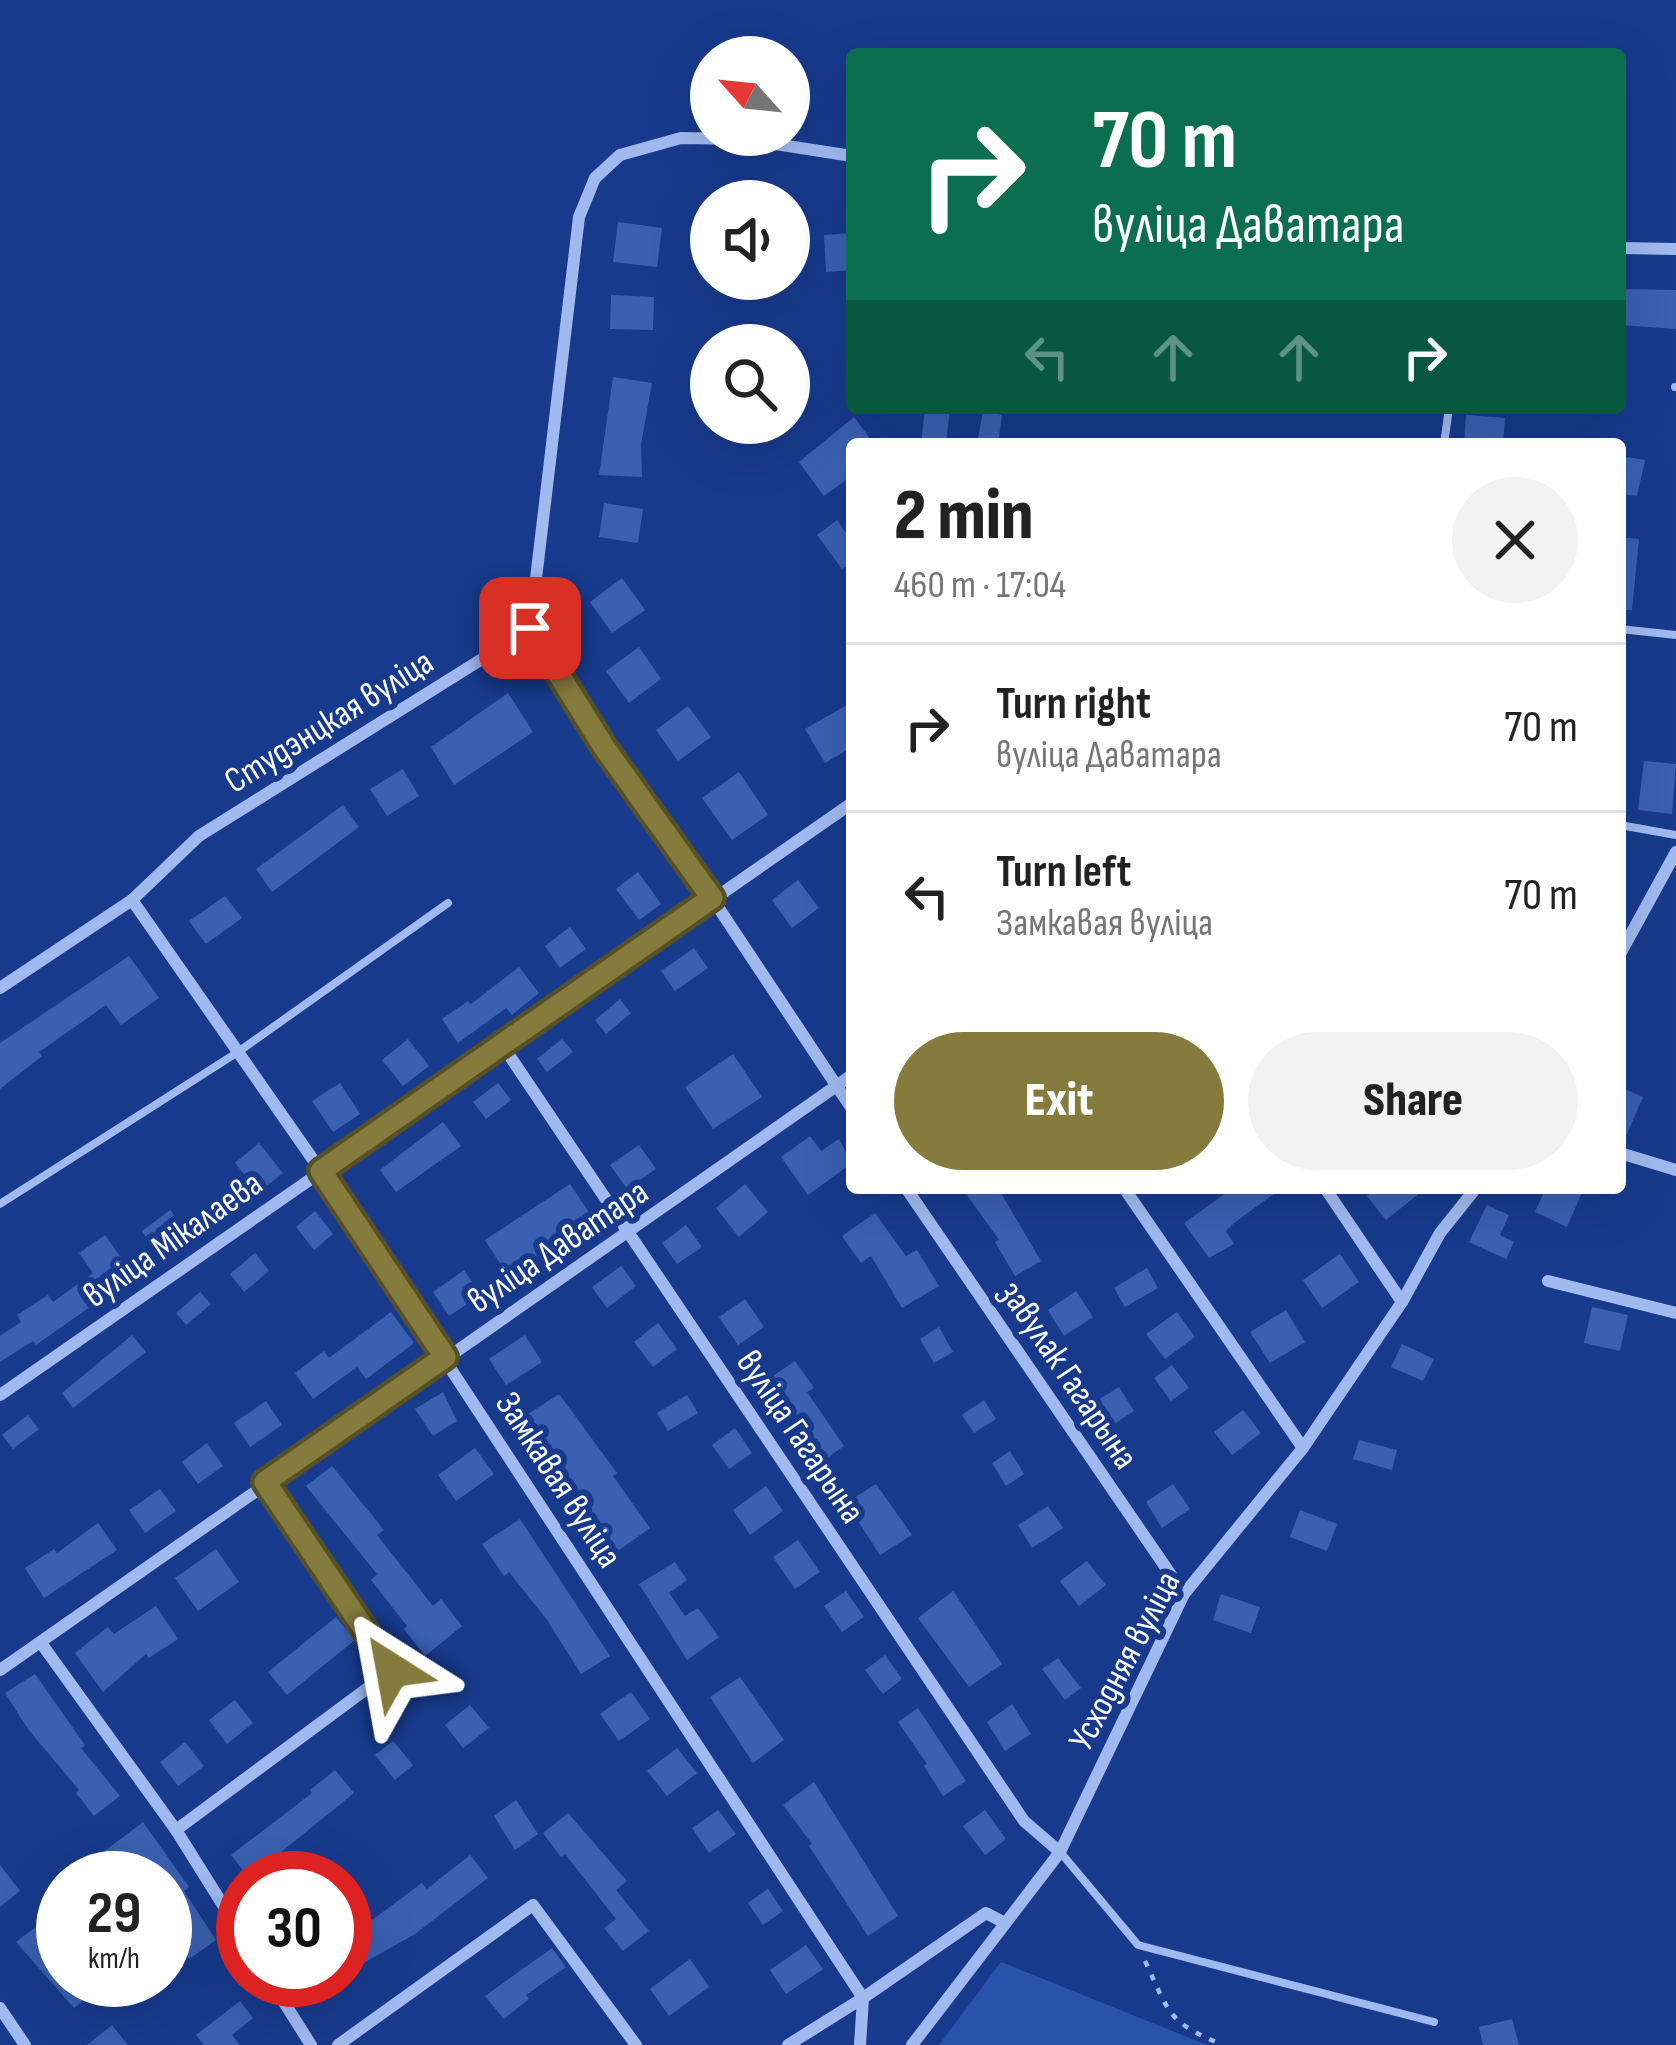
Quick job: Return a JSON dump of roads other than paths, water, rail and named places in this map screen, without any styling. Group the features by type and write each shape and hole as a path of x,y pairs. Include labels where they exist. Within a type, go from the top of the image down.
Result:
{"street":[{"path":"846,155 742,139 681,138 620,155 595,178 579,217 530,628 604,747 712,898 846,1100"},
{"path":"1626,248 1676,249"},
{"name":"Студэнцкая вуліца","path":"0,988 132,900 199,836 530,628"},
{"name":"вуліца Мікалаева","path":"0,1395 846,807"},
{"path":"1626,943 1676,852"},
{"name":"Замкавая вуліца","path":"132,900 445,1357 863,1998"},
{"name":"вуліца Гагарына","path":"503,1046 1024,1821 1060,1852"},
{"name":"вуліца Даватара","path":"0,1670 846,1079"},
{"path":"1626,1155 1676,1170"},
{"name":"завулак Гагарына","path":"910,1194 1184,1594"},
{"path":"1128,1194 1303,1448"},
{"path":"1329,1194 1402,1302"},
{"name":"Усходняя вуліца","path":"912,2045 1060,1852 1184,1594 1303,1448 1402,1302 1440,1233 1471,1194"},
{"path":"1548,1281 1676,1313"},
{"path":"176,1830 392,1670 265,1482"},
{"path":"40,1643 176,1830 216,1894"},
{"path":"338,2045 533,1905 636,2045"},
{"path":"788,2045 986,1912 1005,1923"},
{"path":"860,2045 863,1998"},
{"path":"287,2007 311,2045"},
{"path":"0,2008 25,2045"}],"lane":[{"path":"1626,630 1676,635"},
{"path":"1626,826 1676,835"},
{"path":"0,1204 238,1052 448,903"},
{"path":"1060,1852 1138,1946 1434,2022"}]}
